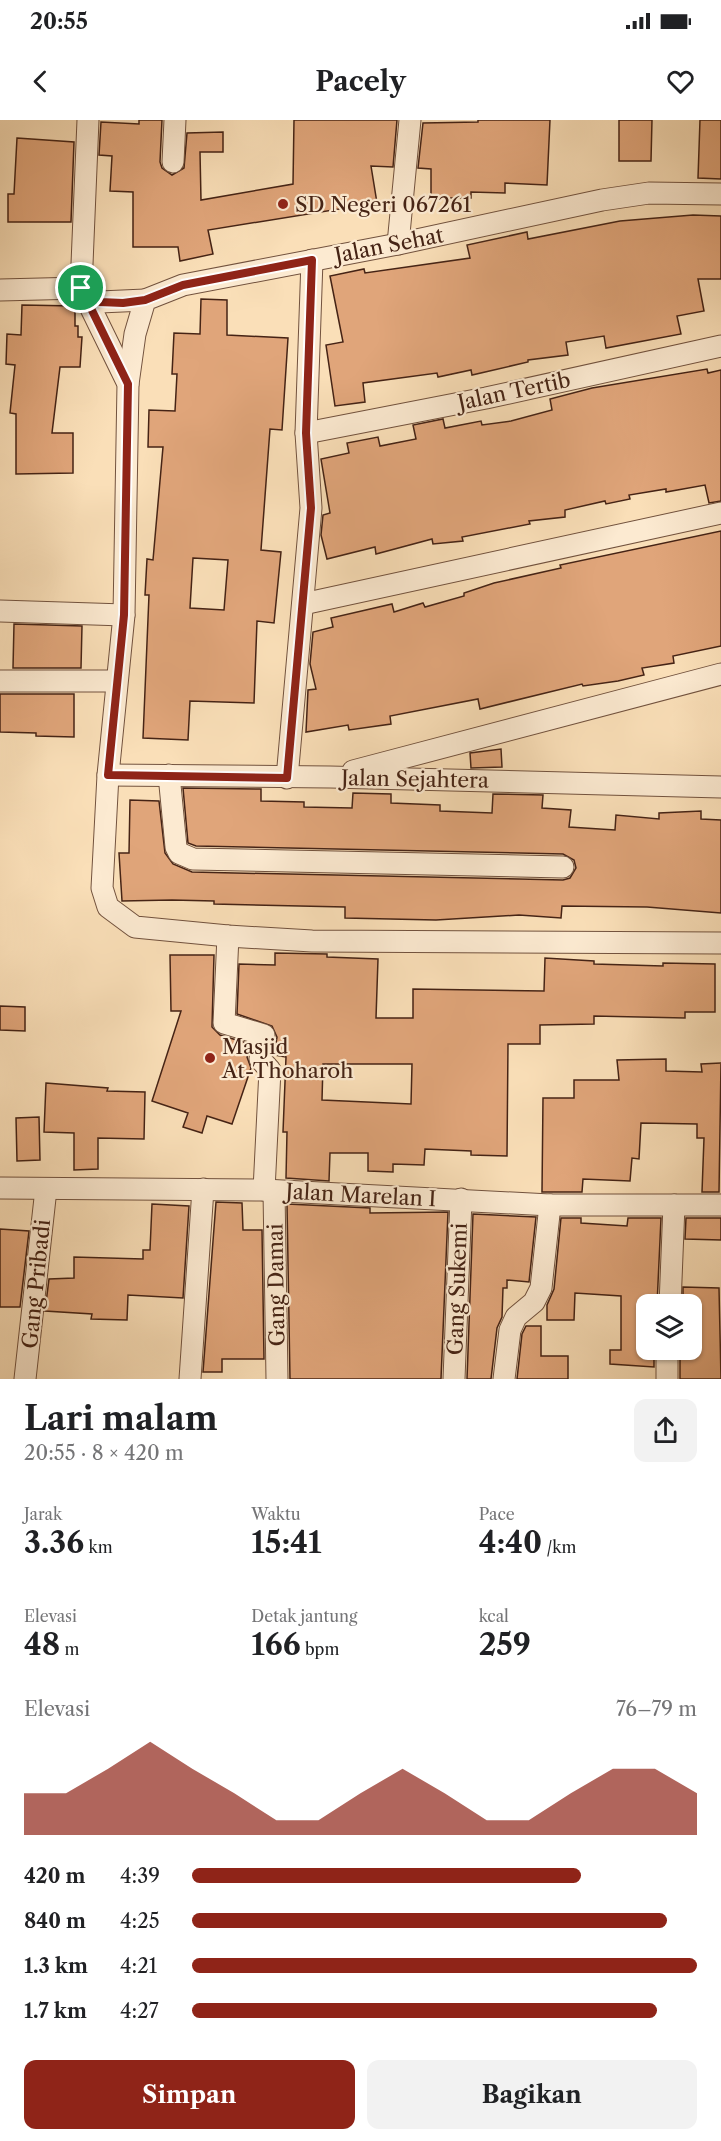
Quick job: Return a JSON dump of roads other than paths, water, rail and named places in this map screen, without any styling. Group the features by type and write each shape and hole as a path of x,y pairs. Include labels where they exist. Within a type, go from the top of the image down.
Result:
{"street":[{"path":"88,120 81,288 128,384"},
{"path":"173,162 175,120"},
{"path":"398,244 410,120"},
{"name":"Jalan Sehat","path":"81,288 100,302 145,300 183,285 398,244 602,200 650,193 721,194"},
{"path":"287,778 311,508 306,433 312,260"},
{"path":"0,290 81,288"},
{"path":"145,300 135,334 128,384 124,615 108,775 102,888 108,907 118,917 135,927 228,936 312,940 721,943"},
{"name":"Jalan Tertib","path":"306,433 486,398 721,346"},
{"path":"303,604 721,513"},
{"path":"0,611 124,615"},
{"path":"330,777 721,674"},
{"path":"0,681 116,681"},
{"name":"Jalan Sejahtera","path":"108,775 330,777 721,787"},
{"path":"169,775 176,847 179,853 193,859 563,867"},
{"name":"Gang Damai","path":"228,936 224,1023 264,1035 260,1059 270,1070 269,1191 277,1379"},
{"name":"Jalan Marelan I","path":"0,1188 269,1191 550,1205 721,1205"},
{"name":"Gang Pribadi","path":"25,1379 46,1189"},
{"path":"190,1379 203,1189"},
{"name":"Gang Sukemi","path":"454,1379 461,1199"},
{"path":"504,1379 510,1330 516,1317 534,1302 541,1288 550,1205"},
{"path":"670,1294 674,1205"},
{"path":"667,1360 667,1379"}],"place":[{"name":"SD Negeri 067261","path":"283,204"},
{"name":"Masjid At-Thoharoh","path":"210,1058"}]}
